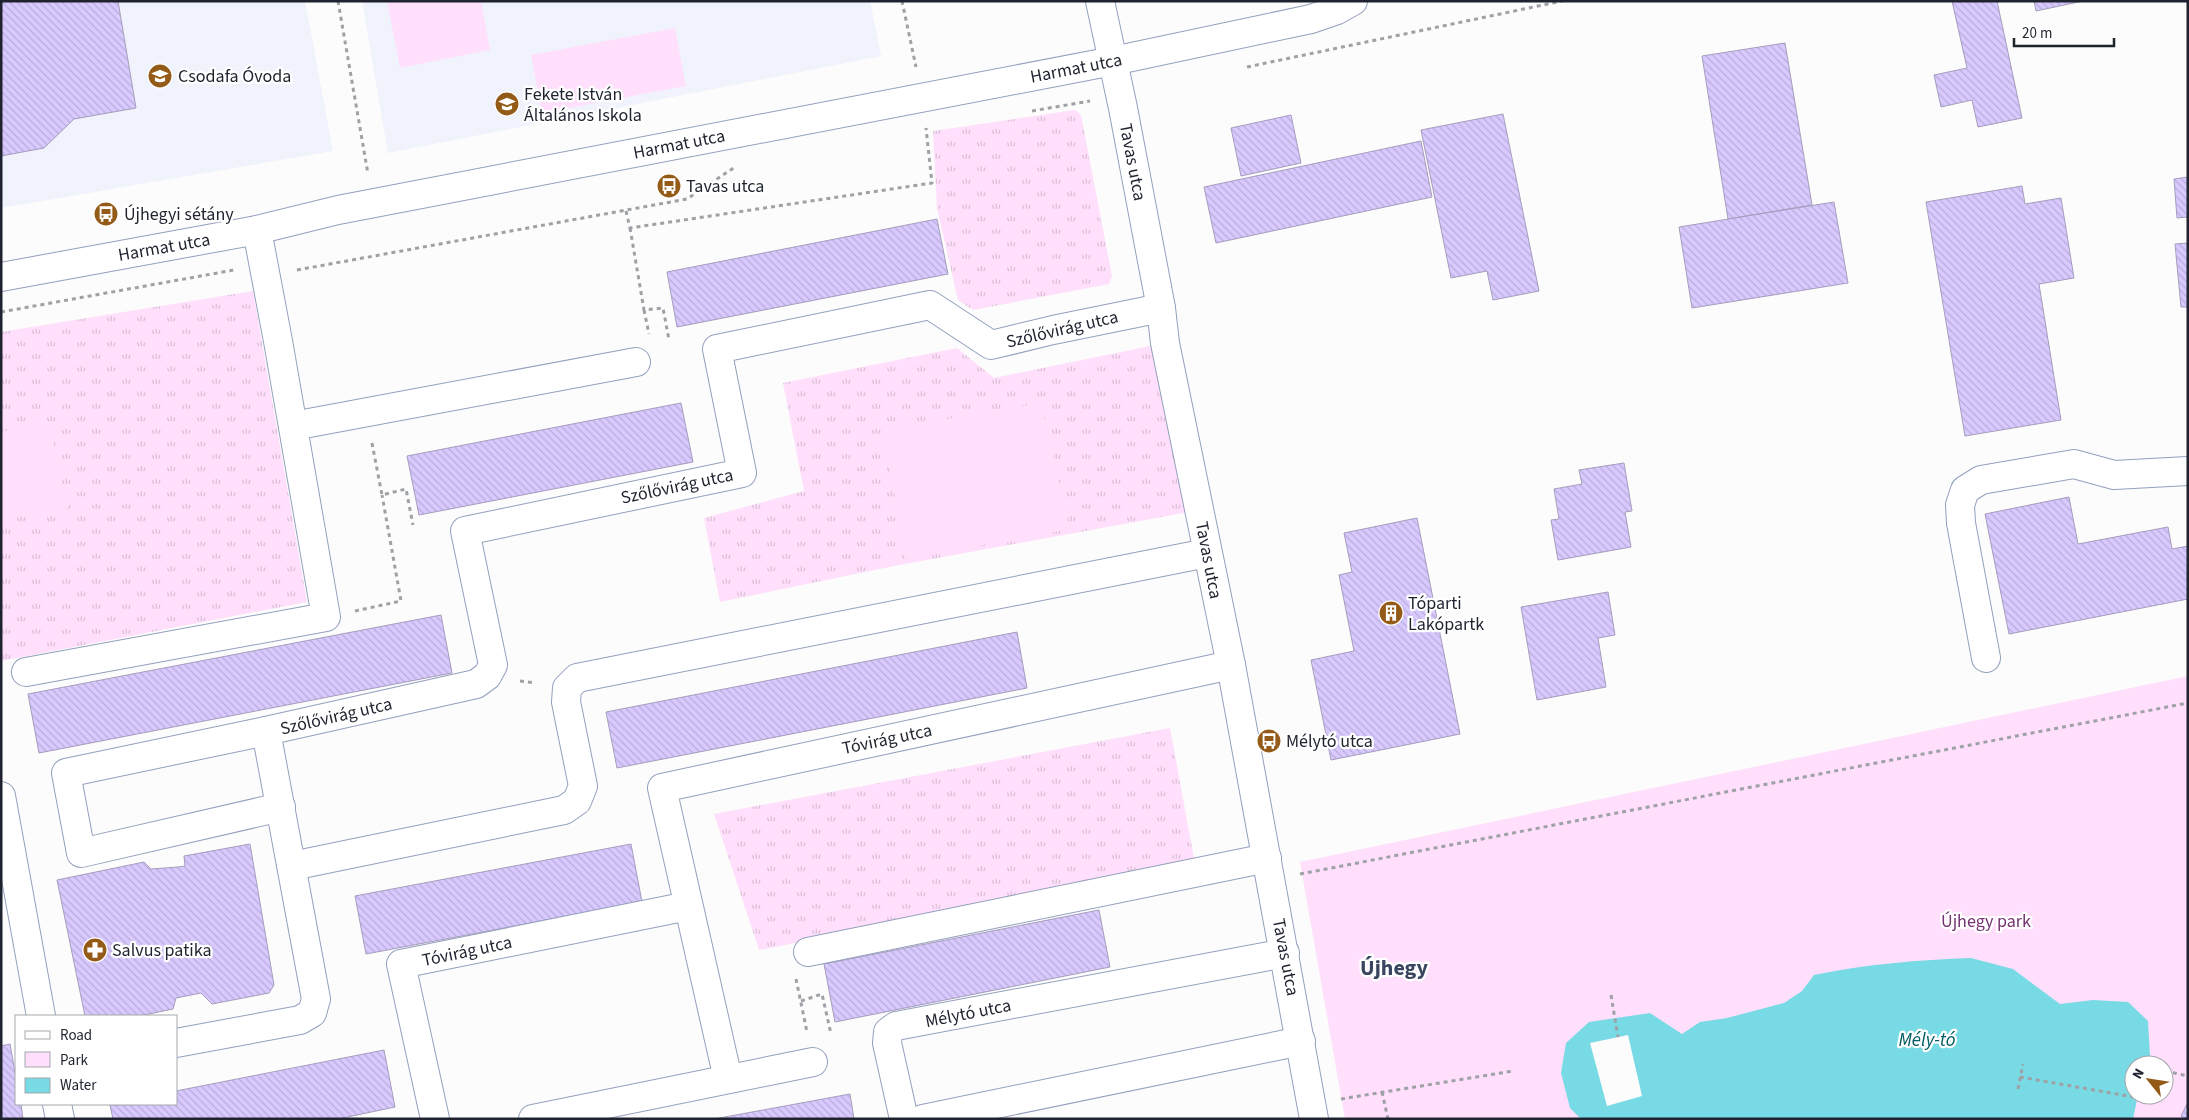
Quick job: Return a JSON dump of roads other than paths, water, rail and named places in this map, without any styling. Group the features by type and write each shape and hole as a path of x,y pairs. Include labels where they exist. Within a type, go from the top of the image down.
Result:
{"street":[{"name":"Tavas utca","path":"1100,1 1120,93 1161,308 1165,343 1231,665 1313,1111"},
{"name":"Harmat utca","path":"1,278 257,230 338,210 1113,61 1311,19 1353,1"},
{"path":"26,672 326,617 266,271 257,230"},
{"name":"Szőlővirág utca","path":"282,807 81,853 66,773 476,684 487,676 493,665 465,530 742,473 717,349 930,305 991,345 1161,308"},
{"path":"293,426 367,414 636,362"},
{"path":"1986,658 1962,523 1960,505 1965,490 1981,480 2074,464 2114,476 2188,471"},
{"path":"292,866 564,810 577,801 583,786 566,702 567,688 577,678 1207,553"},
{"name":"Tóvirág utca","path":"728,1079 662,788 1231,665"},
{"name":"Szőlővirág utca","path":"178,1043 300,1020 312,1012 316,999 282,807 266,731"},
{"path":"1,796 42,1015"},
{"path":"808,952 1269,868"},
{"name":"Tóvirág utca","path":"434,1119 401,964 688,906"},
{"name":"Mélytó utca","path":"904,1119 887,1043 888,1032 896,1026 1284,953"},
{"path":"923,1119 1301,1041"},
{"path":"533,1119 813,1062"},
{"path":"58,1105 60,1119"}],"water":[{"name":"Mély-tó","path":"1971,958 2013,969 2060,1004 2093,1000 2128,1002 2148,1021 2150,1055 2124,1055 2124,1105 2136,1105 2133,1119 1581,1119 1570,1108 1561,1073 1566,1043 1589,1022 1650,1013 1682,1034 1700,1022 1727,1018 1784,1003 1802,991 1814,975 1892,963"}],"place":[{"name":"Csodafa Óvoda","path":"160,76"},
{"name":"Fekete István Általános Iskola","path":"507,104"},
{"name":"Tavas utca","path":"669,186"},
{"name":"Újhegyi sétány","path":"106,214"},
{"name":"Tóparti Lakópartk","path":"1391,613"},
{"name":"Mélytó utca","path":"1269,741"},
{"name":"Salvus patika","path":"95,950"}],"district":[{"name":"Újhegy","path":"1394,967"}],"park label":[{"name":"Újhegy park","path":"1986,921"}]}
